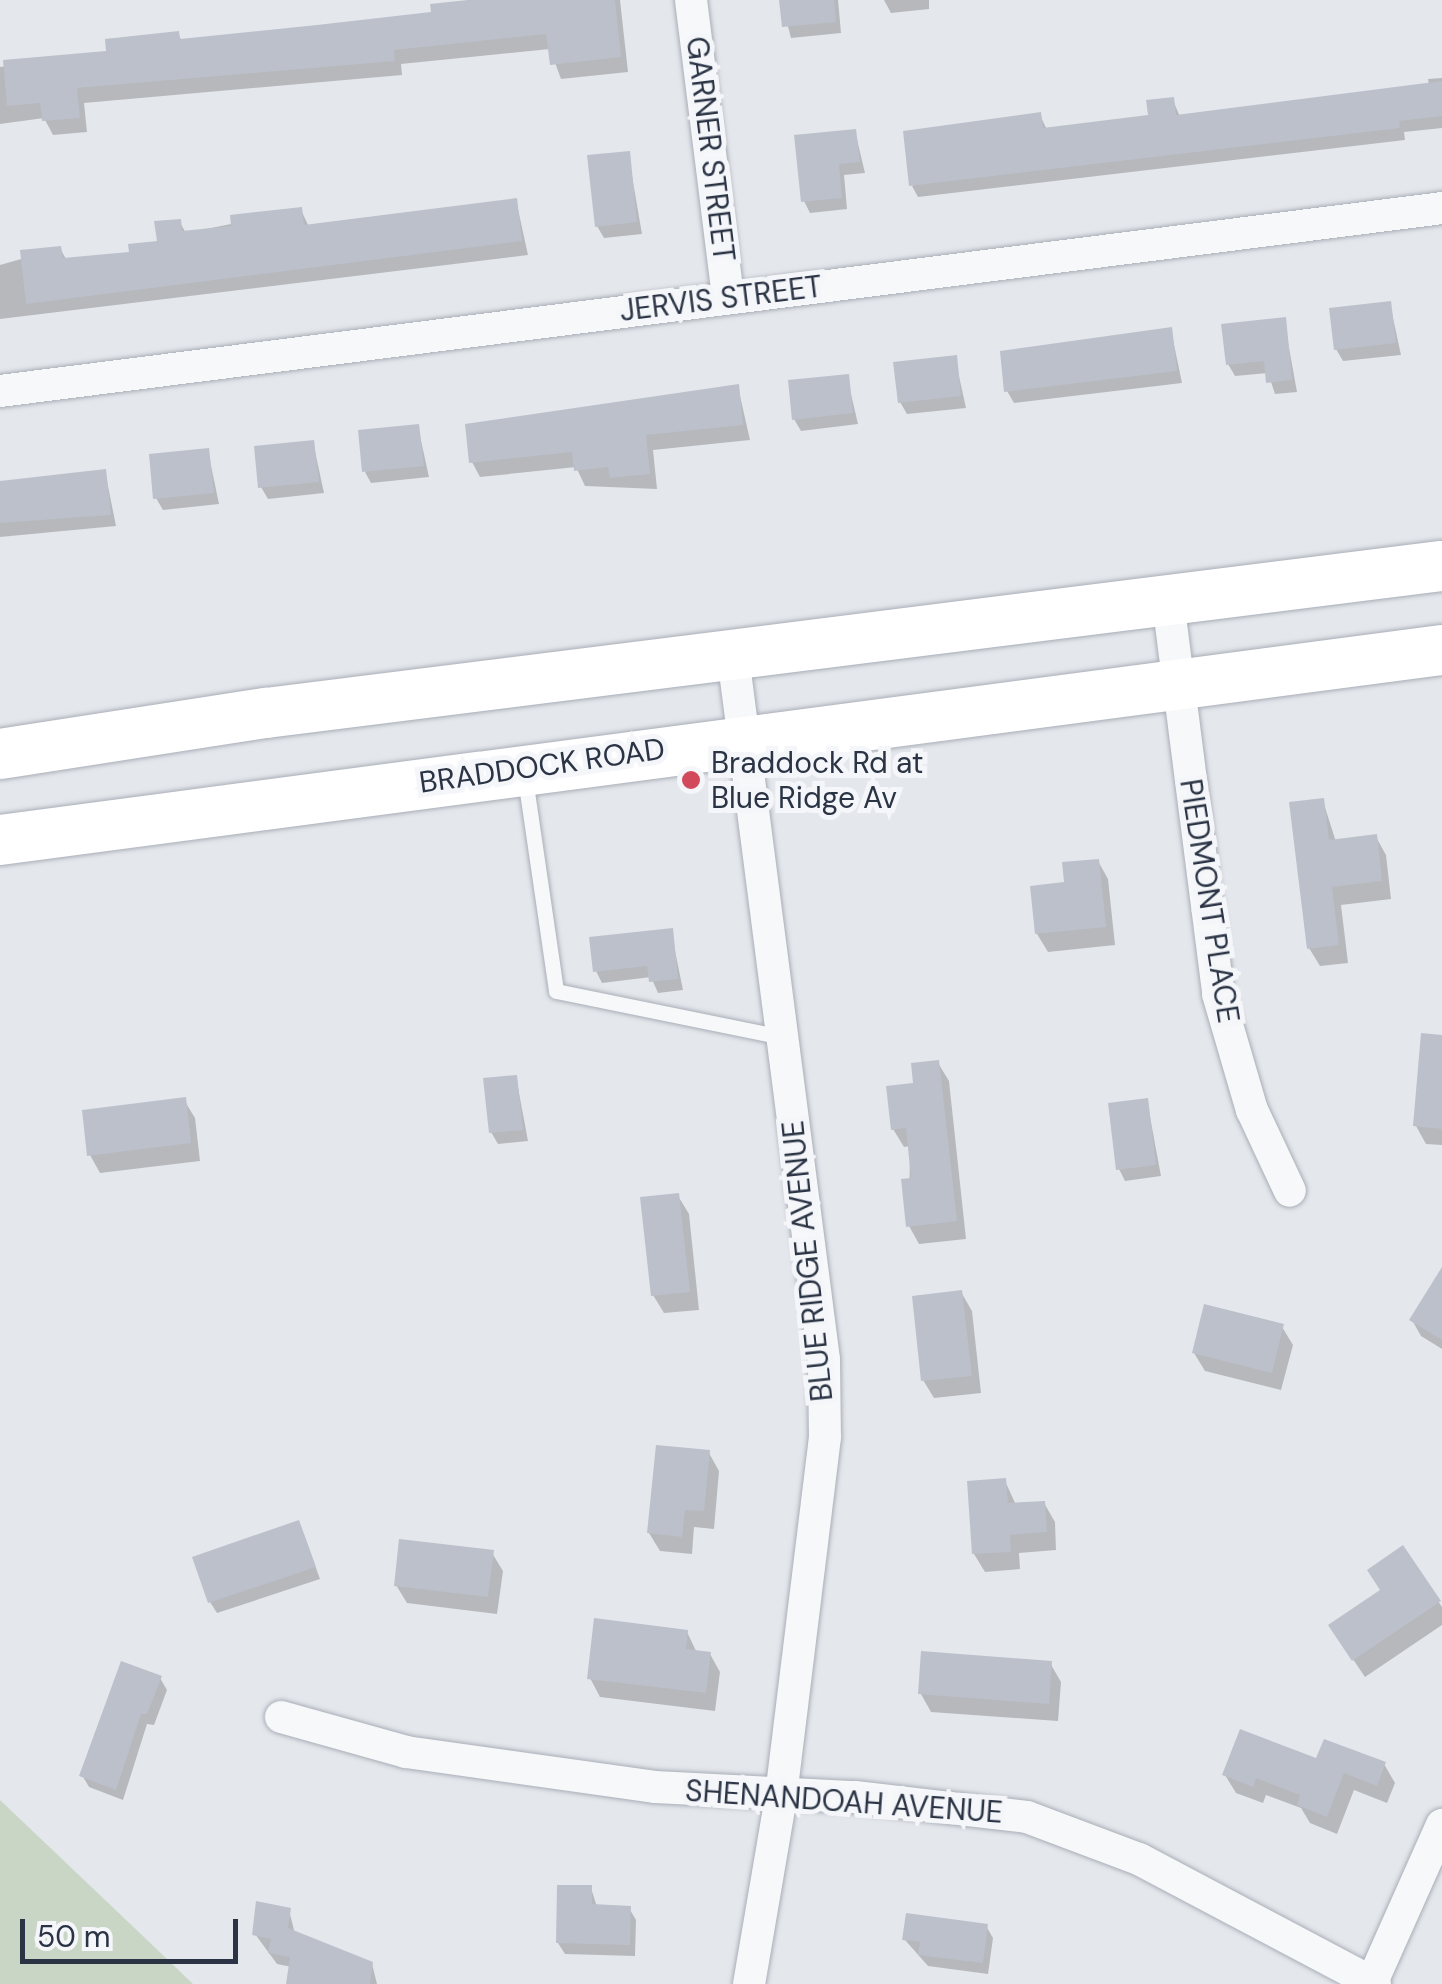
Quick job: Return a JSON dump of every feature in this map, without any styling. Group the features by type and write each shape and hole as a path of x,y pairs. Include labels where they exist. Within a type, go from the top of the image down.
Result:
{"main road":[{"path":"0,754 266,713 1442,566"},
{"name":"BRADDOCK ROAD","path":"0,840 1442,650"}],"street":[{"name":"GARNER STREET","path":"691,0 728,298"},
{"name":"JERVIS STREET","path":"0,391 1442,208"},
{"name":"PIEDMONT PLACE","path":"1168,601 1218,994 1252,1110 1290,1191"},
{"name":"BLUE RIDGE AVENUE","path":"734,656 824,1360 825,1438 781,1796 749,1984"},
{"name":"SHENANDOAH AVENUE","path":"281,1717 406,1752 655,1787 970,1808 1088,1836 1374,1983"},
{"path":"1374,1983 1442,1825"}],"lane":[{"path":"524,769 556,992 783,1037"}],"green space":[{"path":"0,1800 145,1938 193,1984 0,1984"}],"building":[{"path":"468,0 615,0 621,57 550,65 546,34 394,50 395,61 77,88 80,118 42,121 40,103 7,106 3,60 106,51 105,39 179,31 180,39 317,25 431,12 430,4"},
{"path":"779,0 834,0 836,22 782,27"},
{"path":"1442,81 1442,116 1399,121 1400,128 909,186 903,131 1041,112 1043,128 1148,115 1146,100 1174,97 1176,115"},
{"path":"856,129 860,162 839,164 842,198 801,202 794,135"},
{"path":"630,151 637,222 595,227 587,155"},
{"path":"517,198 522,241 26,304 20,250 61,246 63,258 129,252 128,244 157,241 154,221 181,219 182,231 231,226 230,215 302,207 304,225"},
{"path":"1391,301 1396,343 1334,350 1329,308"},
{"path":"1286,317 1292,380 1266,383 1264,361 1226,365 1221,324"},
{"path":"1172,327 1177,371 1004,392 1000,351"},
{"path":"957,355 961,396 898,403 893,362"},
{"path":"849,374 853,413 792,420 788,380"},
{"path":"739,384 743,425 646,435 650,474 610,478 608,467 574,471 572,452 469,463 465,424"},
{"path":"419,424 424,466 362,472 358,430"},
{"path":"314,440 319,482 258,488 254,446"},
{"path":"209,448 214,493 153,499 149,454"},
{"path":"106,469 111,515 0,523 0,481"},
{"path":"1324,798 1329,840 1377,834 1382,881 1332,887 1339,945 1307,949 1289,802"},
{"path":"1099,859 1106,927 1035,934 1030,886 1064,882 1062,862"},
{"path":"673,928 678,979 649,982 647,966 593,972 589,937"},
{"path":"1421,1033 1442,1035 1442,1129 1413,1126"},
{"path":"939,1060 957,1221 906,1227 901,1179 911,1178 906,1128 891,1130 886,1086 913,1083 911,1063"},
{"path":"517,1075 523,1130 489,1133 483,1078"},
{"path":"186,1097 191,1143 87,1156 82,1110"},
{"path":"1148,1098 1156,1165 1116,1170 1108,1103"},
{"path":"679,1193 690,1292 651,1296 640,1197"},
{"path":"1442,1267 1442,1340 1409,1320"},
{"path":"962,1290 972,1376 921,1381 912,1296"},
{"path":"1204,1304 1284,1324 1272,1373 1192,1353"},
{"path":"656,1445 710,1450 704,1511 685,1510 682,1537 647,1533"},
{"path":"1006,1478 1008,1503 1045,1501 1047,1532 1010,1535 1011,1552 972,1554 967,1481"},
{"path":"299,1520 316,1567 208,1603 192,1557"},
{"path":"399,1539 494,1550 488,1597 394,1586"},
{"path":"1403,1545 1441,1601 1352,1661 1328,1625 1380,1590 1367,1570"},
{"path":"594,1618 688,1630 686,1649 711,1652 706,1693 587,1679"},
{"path":"921,1651 1052,1661 1049,1704 918,1694"},
{"path":"121,1661 162,1676 147,1714 141,1714 116,1790 79,1776"},
{"path":"1240,1729 1316,1758 1324,1739 1386,1762 1377,1786 1344,1773 1327,1817 1297,1805 1300,1795 1256,1778 1253,1787 1222,1775"},
{"path":"557,1885 592,1885 592,1904 631,1906 630,1945 556,1943"},
{"path":"256,1901 291,1908 288,1928 373,1962 370,1984 286,1984 290,1957 268,1953 271,1939 252,1935"},
{"path":"906,1913 988,1924 983,1963 918,1955 920,1942 902,1940"}],"place":[{"name":"Braddock Rd at Blue Ridge Av","path":"691,780"}]}
